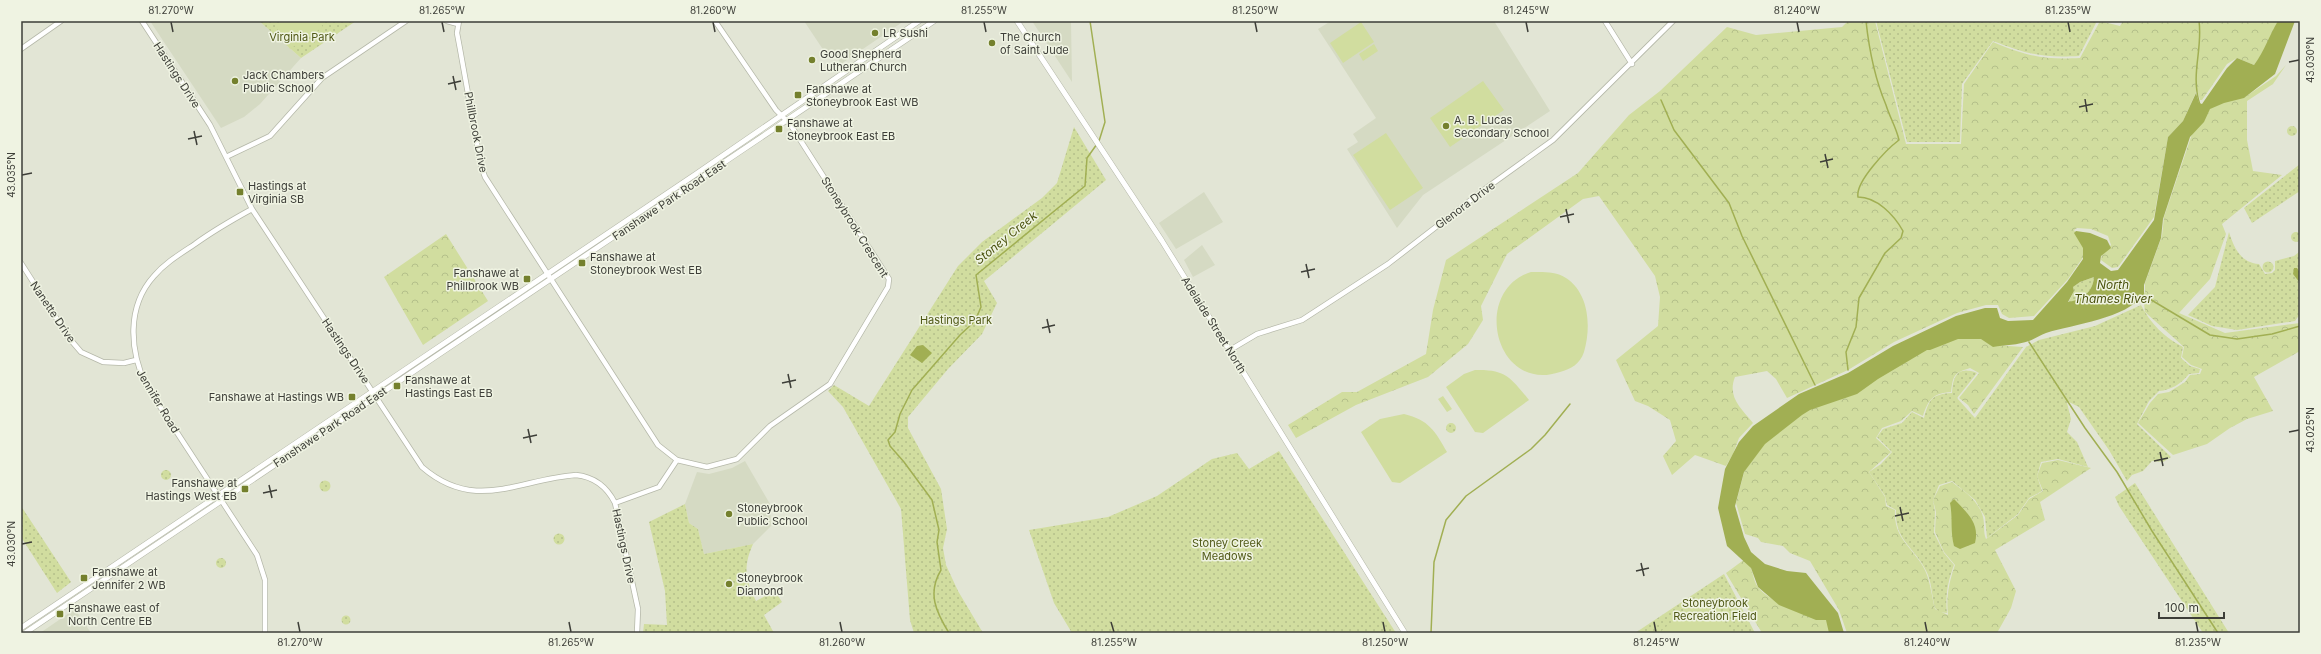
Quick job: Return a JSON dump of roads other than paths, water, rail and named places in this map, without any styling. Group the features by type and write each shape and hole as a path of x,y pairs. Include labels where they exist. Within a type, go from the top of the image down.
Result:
{"main road":[{"name":"Fanshawe Park Road East","path":"21,628 919,21"},
{"name":"Fanshawe Park Road East","path":"25,633 934,21"},
{"name":"Adelaide Street North","path":"1017,21 1113,166 1230,350 1405,633"}],"street":[{"path":"21,48 61,21"},
{"name":"Hastings Drive","path":"142,21 210,125 252,209 422,467 434,478 462,487 489,492 571,475 581,475 599,483 608,490 615,503 638,609 636,633"},
{"path":"226,158 274,133 322,78 406,21"},
{"path":"447,21 458,22"},
{"name":"Stoneybrook Crescent","path":"552,279 658,445 677,460 707,467 733,461 770,426 830,384 888,287 889,279 786,120 779,115 715,21"},
{"path":"1605,21 1632,64"},
{"name":"Glenora Drive","path":"1230,350 1257,334 1302,320 1388,264 1485,189 1553,140 1632,64 1673,21"},
{"name":"Phillbrook Drive","path":"458,22 460,49 481,166 485,177 552,279"},
{"name":"Jennifer Road","path":"221,501 146,385 136,360 133,337 136,310 141,297 153,277 168,262 230,221 252,209"},
{"name":"Nanette Drive","path":"21,263 69,338 81,352 103,362 124,363 136,360"},
{"path":"615,503 659,487 677,460"},
{"path":"221,501 257,556 264,580 265,633"}],"water":[{"name":"North Thames River","path":"2278,21 2295,21 2275,74 2244,98 2224,103 2210,109 2204,122 2190,137 2163,219 2161,238 2144,285 2144,294 2136,302 2125,309 2099,320 2046,333 2020,343 1993,347 1981,339 1958,339 1927,350 1878,379 1857,394 1810,410 1802,415 1765,444 1744,472 1735,506 1744,537 1751,552 1765,564 1787,571 1806,573 1838,613 1844,633 1829,633 1826,620 1816,620 1779,605 1758,587 1751,568 1727,546 1718,508 1725,469 1739,442 1753,426 1799,394 1848,373 1893,346 1956,316 1985,308 1997,308 2000,318 2008,321 2033,320 2067,282 2083,259 2083,248 2074,233 2076,231 2090,233 2107,240 2111,248 2101,256 2100,263 2111,271 2118,270 2154,220 2168,137 2183,121 2196,93 2199,103 2202,104 2227,68 2237,58 2254,65","holes":["2094,277 2093,282 2086,294 2078,299 2068,302 2074,291 2073,287 2080,282"]},
{"path":"2294,268 2297,268 2300,273 2300,283 2293,274"},
{"path":"923,345 932,353 922,363 910,355 917,346"},
{"path":"1954,499 1971,519 1976,530 1975,543 1960,549 1954,546 1952,535 1950,503"}],"waterway":[{"name":"Stoney Creek","path":"1090,21 1105,122 1099,141"},
{"path":"1848,370 1846,352 1856,327 1859,298 1885,253 1901,238 1903,231 1895,219 1884,208 1872,200 1858,197 1858,191 1866,175 1880,158 1899,140 1882,95 1876,74 1866,21"},
{"path":"2199,21 2200,32 2196,83 2200,105"},
{"path":"1661,100 1674,130 1729,203 1742,236 1815,385"},
{"name":"Stoney Creek","path":"949,633 940,618 934,595 937,578 941,570 937,542 939,530 932,500 904,462 890,446 888,440 895,432 900,414 912,390 960,335 975,321 981,307 976,275 1085,186 1087,158 1097,144"},
{"path":"2143,295 2210,335 2237,339 2272,334 2300,326"},
{"path":"2029,342 2085,428 2117,472 2152,531 2218,633"},
{"path":"1431,633 1434,562 1446,520 1466,496 1531,449 1545,435 1570,404"}],"place":[{"name":"LR Sushi","path":"875,33"},
{"name":"The Church of Saint Jude","path":"992,43"},
{"name":"Good Shepherd Lutheran Church","path":"812,60"},
{"name":"Jack Chambers Public School","path":"235,81"},
{"name":"Fanshawe at Stoneybrook East WB","path":"798,95"},
{"name":"A. B. Lucas Secondary School","path":"1446,126"},
{"name":"Fanshawe at Stoneybrook East EB","path":"779,129"},
{"name":"Hastings at Virginia SB","path":"240,192"},
{"name":"Fanshawe at Stoneybrook West EB","path":"582,263"},
{"name":"Fanshawe at Phillbrook WB","path":"527,279"},
{"name":"Fanshawe at Hastings East EB","path":"397,386"},
{"name":"Fanshawe at Hastings WB","path":"352,397"},
{"name":"Fanshawe at Hastings West EB","path":"245,489"},
{"name":"Stoneybrook Public School","path":"729,514"},
{"name":"Fanshawe at Jennifer 2 WB","path":"84,578"},
{"name":"Stoneybrook Diamond","path":"729,584"},
{"name":"Fanshawe east of North Centre EB","path":"60,614"}],"park label":[{"name":"Virginia Park","path":"302,37"},
{"name":"Hastings Park","path":"956,320"},
{"name":"Stoney Creek Meadows","path":"1227,549"},
{"name":"Stoneybrook Recreation Field","path":"1715,609"}]}
